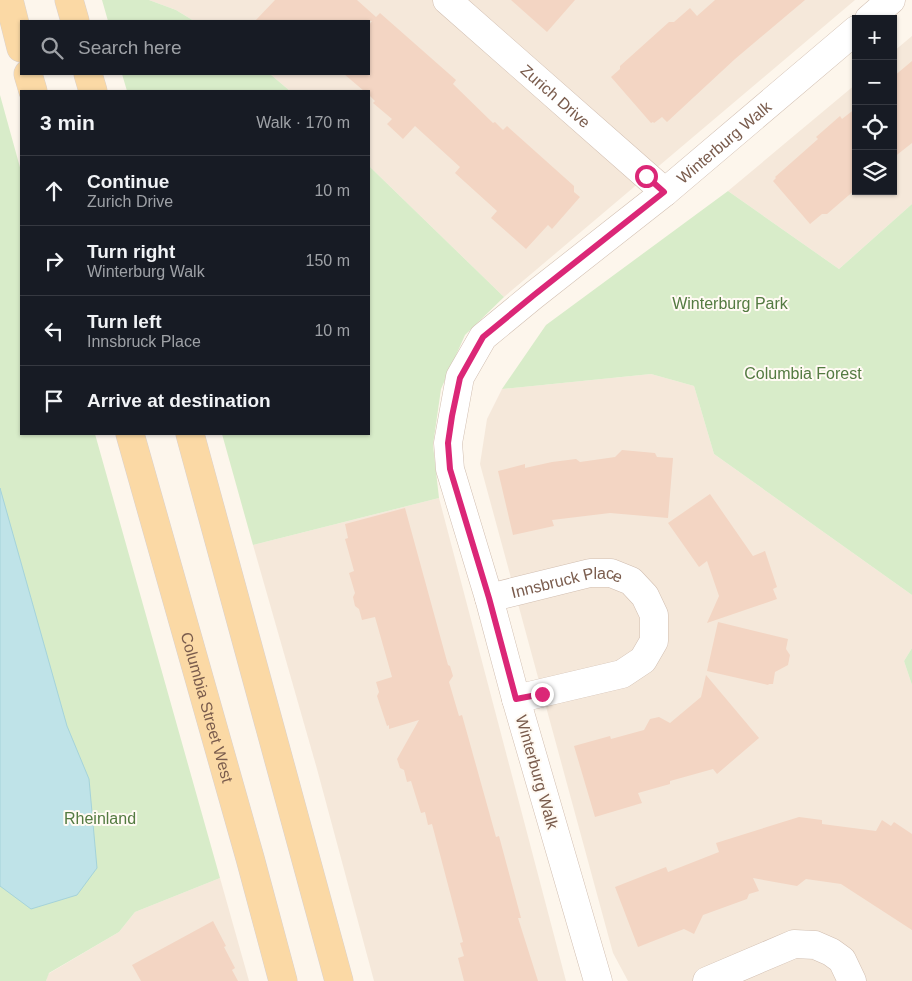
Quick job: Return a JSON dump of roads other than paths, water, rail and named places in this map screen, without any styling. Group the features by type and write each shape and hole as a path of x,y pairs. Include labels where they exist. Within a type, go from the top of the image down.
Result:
{"main road":[{"path":"9,0 20,44"},
{"path":"70,0 75,20"},
{"path":"28,75 33,90"},
{"path":"88,75 93,90"},
{"name":"Columbia Street West","path":"130,435 283,981"},
{"path":"190,435 339,981"}],"street":[{"name":"Zurich Drive","path":"447,0 664,192"},
{"path":"874,15 891,0"},
{"name":"Winterburg Walk","path":"598,981 516,699 489,598 450,469 448,443 460,378 483,337 664,192 852,33"},
{"name":"Innsbruck Place","path":"489,598 590,573 612,573 631,582 645,596 654,615 654,641 643,660 622,674 516,699"},
{"path":"708,981 794,944 815,945 831,952 842,960 852,981"}],"water":[{"path":"0,488 67,726 89,779 97,868 77,895 31,909 0,886"}],"park label":[{"name":"Winterburg Park","path":"730,303"},
{"name":"Columbia Forest","path":"803,373"},
{"name":"Rheinland","path":"100,818"}]}
